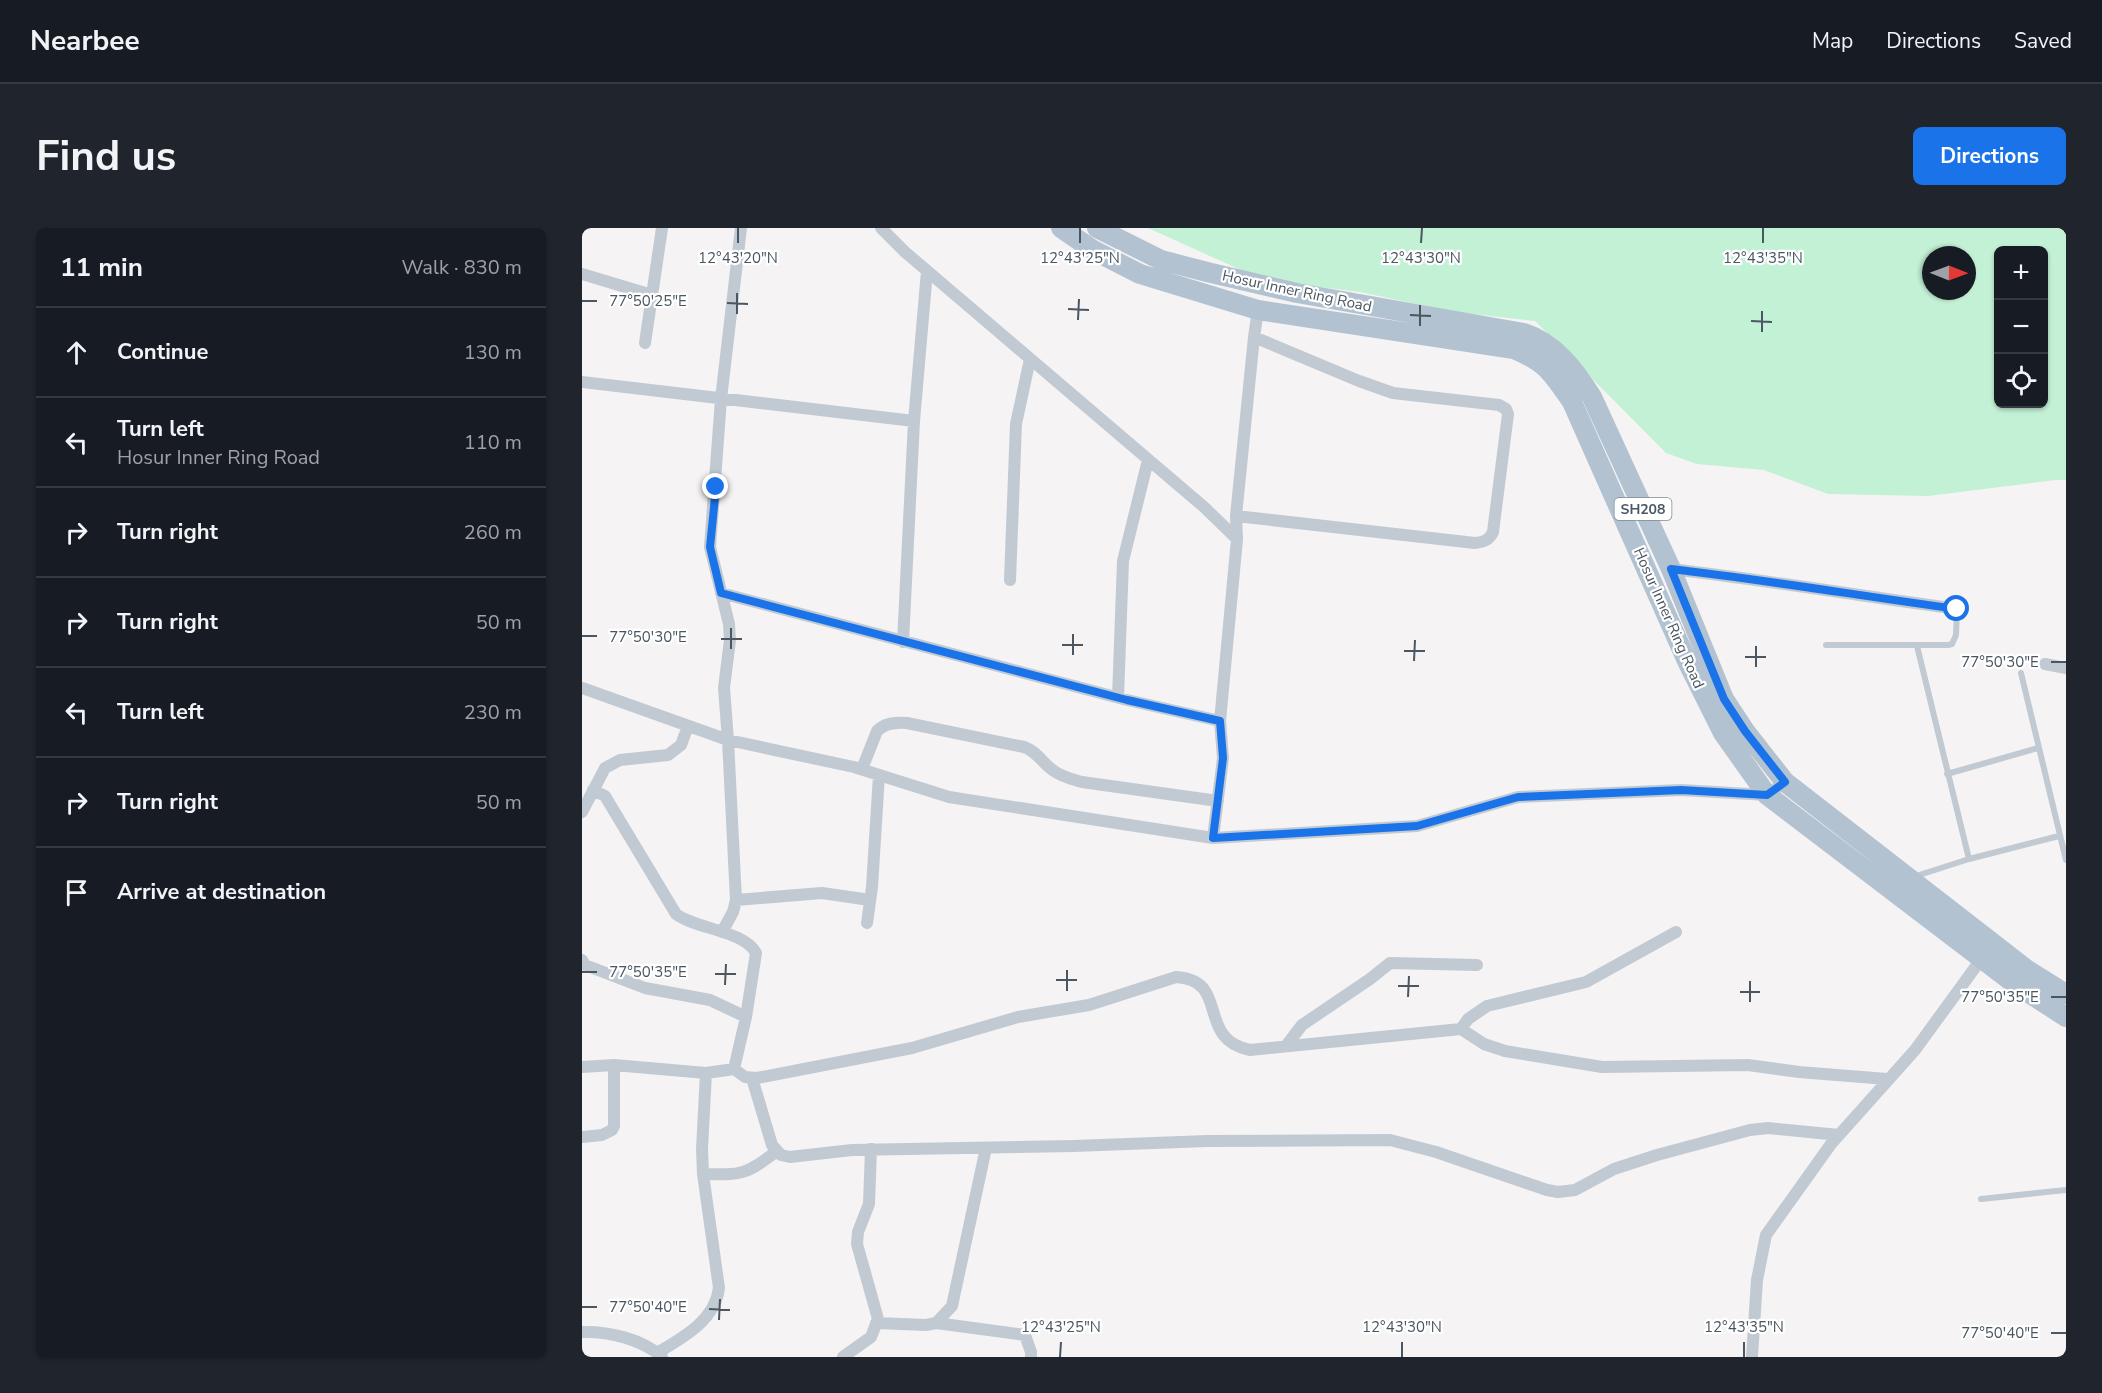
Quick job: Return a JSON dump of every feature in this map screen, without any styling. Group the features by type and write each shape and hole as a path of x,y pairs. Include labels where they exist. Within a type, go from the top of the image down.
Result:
{"main road":[{"name":"Hosur Inner Ring Road","path":"1061,228 1093,250 1140,274 1258,310 1514,349 1535,358 1553,374 1572,402 1687,661 1733,748 1767,795 2015,984 2066,1017"},
{"name":"Hosur Inner Ring Road","path":"1097,228 1161,260 1207,272 1297,293 1524,333 1549,344 1577,373 1592,397 1671,569 1724,699 1745,731 1785,782 2026,969 2066,994"}],"street":[{"path":"645,343 662,228"},
{"path":"722,932 733,912 736,900 724,688 729,632 710,547 721,399 741,228"},
{"path":"881,228 927,271 1204,507 1237,539"},
{"path":"903,642 914,421 927,271"},
{"path":"582,274 652,295"},
{"path":"1213,838 1223,758 1220,721 1237,539 1236,516 1258,310"},
{"path":"1236,516 1483,542 1490,538 1493,532 1509,414 1499,405 1393,393 1254,337"},
{"path":"1010,580 1016,424 1030,359"},
{"path":"582,382 914,421"},
{"path":"1118,697 1124,561 1148,460"},
{"path":"1671,569 1774,581 1957,609"},
{"path":"721,593 903,642 1220,721"},
{"path":"2046,664 2066,668"},
{"path":"582,688 728,740 862,769 949,797 1213,838 1417,826 1518,797 1681,790 1767,795 1785,782"},
{"path":"862,769 877,731 882,726 897,722 1024,747 1035,751 1052,770 1064,777 1082,782 1218,801"},
{"path":"582,812 604,768 630,758 668,755 681,744 688,726"},
{"path":"867,923 879,775"},
{"path":"593,790 606,796 676,914 684,920 722,932 752,946 757,956 734,1069"},
{"path":"736,900 822,893 870,900"},
{"path":"1461,1029 1468,1019 1487,1006 1586,982 1676,932"},
{"path":"1752,1357 1756,1280 1766,1235 1839,1135 1915,1050 1982,958"},
{"path":"1286,1046 1302,1025 1390,963 1477,965"},
{"path":"583,964 645,988 710,1000 746,1017"},
{"path":"582,1067 614,1065 706,1073 734,1069 745,1077 752,1078 912,1048 1018,1017 1089,1005 1176,978 1189,978 1206,991 1216,1024 1227,1041 1238,1048 1250,1050 1461,1029 1484,1044 1506,1051 1602,1067 1748,1065 1799,1072 1887,1079"},
{"path":"582,1137 602,1135 612,1130 614,1126 614,1065"},
{"path":"582,1332 594,1331 626,1339 660,1355 693,1332 715,1304 719,1288 702,1149 706,1073"},
{"path":"752,1078 768,1135 781,1155 790,1157 871,1149 1207,1141 1390,1140 1436,1152 1558,1192 1575,1190 1614,1169 1657,1155 1750,1130 1768,1128 1839,1135"},
{"path":"936,1323 952,1306 986,1148"},
{"path":"843,1357 871,1338 878,1319 857,1244 858,1232 869,1204 871,1149"},
{"path":"704,1174 743,1173 777,1151"},
{"path":"876,1323 926,1325 936,1323 1025,1335 1031,1357"}],"lane":[{"path":"1826,645 1952,644 1956,635 1957,609"},
{"path":"1917,646 1969,860"},
{"path":"2020,672 2066,860"},
{"path":"1947,774 2038,748"},
{"path":"1910,878 2059,836"},
{"path":"1981,1199 2066,1190"}],"green space":[{"path":"1148,228 2066,228 2066,480 1928,496 1828,494 1764,470 1697,464 1666,453 1535,321 1455,312 1360,292 1263,280"}],"route":[{"path":"716,487 710,547 721,593 1127,700 1220,721 1223,758 1213,838 1417,826 1518,797 1681,790 1767,795 1785,782 1745,731 1724,699 1671,569 1774,581 1957,609"}]}
